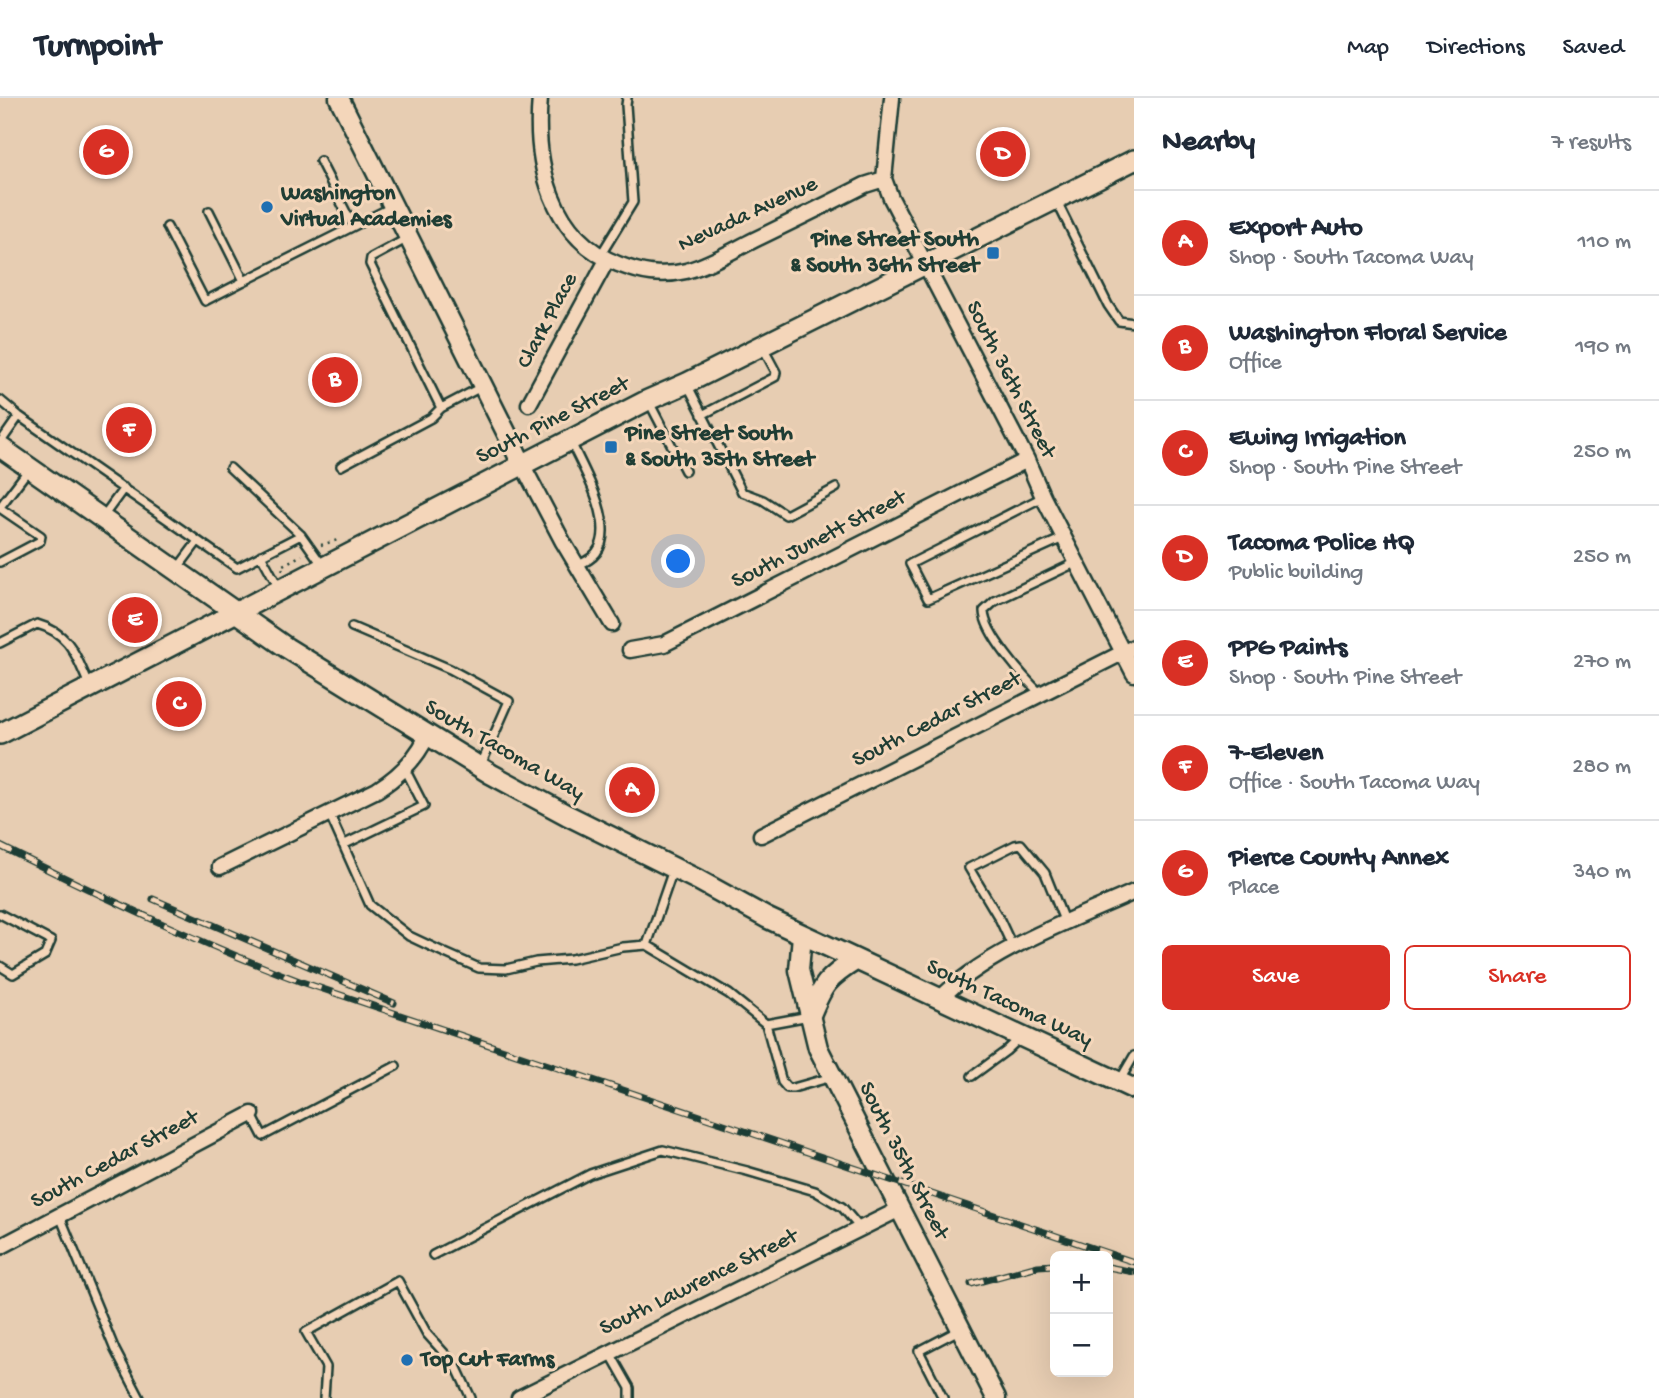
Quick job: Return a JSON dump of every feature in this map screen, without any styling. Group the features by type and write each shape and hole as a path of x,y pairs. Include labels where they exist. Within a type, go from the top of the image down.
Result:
{"main road":[{"name":"South Pine Street","path":"0,734 236,612 281,580 323,567 648,400 1134,160"},
{"name":"South Tacoma Way","path":"0,445 288,648 480,768 567,816 802,935 1127,1085"},
{"path":"810,1016 820,991 830,976 856,960"}],"street":[{"path":"339,98 522,464 576,566 612,624"},
{"name":"Nevada Avenue","path":"540,98 538,142 542,169 550,192 572,234 603,258 638,272 659,275 687,270 725,255 865,185 884,179"},
{"name":"South 36th Street","path":"892,98 884,179 891,198 1077,562 1129,649 1134,674"},
{"name":"Clark Place","path":"529,404 603,258"},
{"name":"South Junett Street","path":"630,650 664,645 1027,460"},
{"name":"South Cedar Street","path":"761,835 1129,649"},
{"path":"219,867 377,790 405,769 421,749 427,736"},
{"path":"940,999 957,981 1013,948 1134,892"},
{"name":"South 35th Street","path":"802,935 799,970 818,1048 996,1398"},
{"name":"South Cedar Street","path":"0,1247 252,1114"},
{"name":"South Lawrence Street","path":"519,1398 900,1209"}],"lane":[{"path":"603,258 633,202 627,98"},
{"path":"320,161 353,226"},
{"path":"1055,200 1108,304 1119,321 1134,323"},
{"path":"167,227 205,301 393,206"},
{"path":"209,211 244,281"},
{"path":"408,237 371,258 370,264 441,408"},
{"path":"702,415 775,377 776,372 762,346"},
{"path":"687,383 742,492 763,500 786,514 836,488"},
{"path":"341,466 431,418 441,408 482,386"},
{"path":"0,400 237,568 301,535"},
{"path":"648,400 685,471"},
{"path":"0,445 19,416"},
{"path":"569,440 601,512 606,532 597,555 576,566"},
{"path":"0,562 40,541 41,536 0,508 29,468"},
{"path":"230,468 301,535 323,567"},
{"path":"102,518 124,488"},
{"path":"1043,497 910,564 928,599 1064,537"},
{"path":"176,570 198,541"},
{"path":"261,555 281,580"},
{"path":"1041,694 1017,671 990,628 984,611 995,601 1077,562"},
{"path":"0,643 37,624 52,628 65,638 91,687"},
{"path":"352,626 450,669 509,701 480,768"},
{"path":"343,845 424,806 405,769"},
{"path":"329,813 370,905 409,936 479,968 506,969 647,945 729,994 766,1024 782,1082 787,1088 832,1077"},
{"path":"1013,948 969,868 1021,844 1045,873 1065,923"},
{"path":"647,945 673,868"},
{"path":"0,914 51,941 45,954 13,974 0,966"},
{"path":"766,1024 810,1016"},
{"path":"972,1076 1006,1051 1021,1036"},
{"path":"1127,1085 1134,1056"},
{"path":"252,1114 263,1136 396,1066"},
{"path":"433,1255 590,1174 663,1150 815,1191 842,1207 860,1228"},
{"path":"60,1216 115,1350 140,1398"},
{"path":"324,1398 326,1367 306,1332 398,1281 427,1334 457,1366 471,1398"},
{"path":"943,1398 919,1351 961,1329"},
{"path":"610,1353 630,1388 630,1398"}],"path":[{"path":"281,580 281,566 348,536"}],"railway":[{"path":"0,846 187,935 302,982 1134,1262"},
{"path":"153,899 394,1003"},
{"path":"971,1284 1050,1265"},
{"path":"1113,1268 1134,1272"}],"place":[{"name":"Pierce County Annex","path":"106,152"},
{"name":"Tacoma Police HQ","path":"1003,154"},
{"name":"Washington Virtual Academies","path":"267,207"},
{"name":"Pine Street South & South 36th Street","path":"993,253"},
{"name":"Washington Floral Service","path":"335,380"},
{"name":"7-Eleven","path":"129,430"},
{"name":"Pine Street South & South 35th Street","path":"611,447"},
{"name":"PPG Paints","path":"135,620"},
{"name":"Ewing Irrigation","path":"179,704"},
{"name":"Export Auto","path":"632,790"},
{"name":"Top Cut Farms","path":"407,1360"}]}
